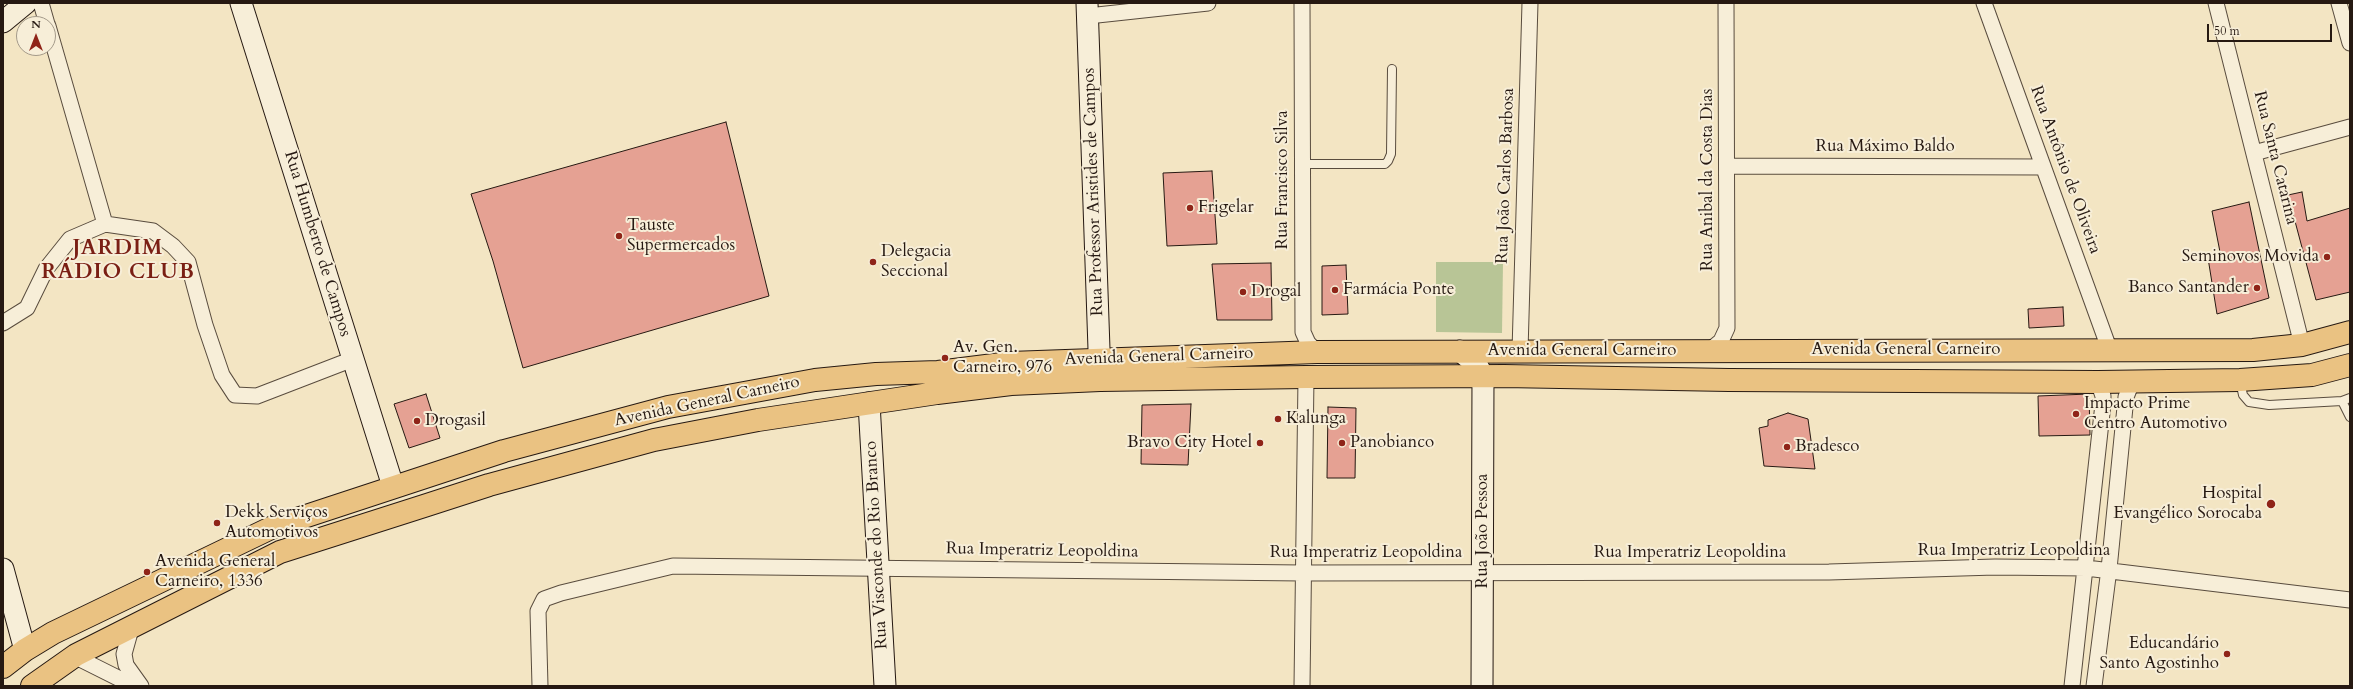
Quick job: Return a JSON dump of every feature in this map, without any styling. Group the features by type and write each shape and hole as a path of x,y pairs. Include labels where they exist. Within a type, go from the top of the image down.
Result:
{"main road":[{"path":"3,22 26,3"},
{"name":"Rua Humberto de Campos","path":"241,3 393,486"},
{"name":"Rua Professor Aristides de Campos","path":"1087,9 1100,380"},
{"name":"Avenida General Carneiro","path":"3,667 25,650 53,633 121,598 273,527 393,486 504,451 668,407 774,386 876,374 938,372 1010,363 1099,358 1317,352 1460,351 2253,350 2302,345 2350,332"},
{"name":"Avenida General Carneiro","path":"1460,351 1477,365 1484,376"},
{"name":"Avenida General Carneiro","path":"32,686 74,656 131,629 280,552 489,485 654,440 758,420 869,403 1011,384 1100,380 1484,376 1728,380 2132,382 2240,380 2312,375 2350,365"},
{"name":"Rua João Pessoa","path":"1482,686 1484,376"},
{"name":"Rua Visconde do Rio Branco","path":"869,403 885,686"},
{"path":"280,552 328,526 377,510 393,502 393,486"},
{"path":"3,569 25,650 36,659 46,660 74,656"}],"street":[{"path":"41,3 45,16"},
{"path":"1087,9 1208,3"},
{"name":"Rua Francisco Silva","path":"1302,3 1303,332 1308,343 1317,352"},
{"name":"Rua João Carlos Barbosa","path":"1520,351 1530,3"},
{"name":"Rua Anibal da Costa Dias","path":"1710,350 1721,341 1727,328 1728,166 1726,3"},
{"name":"Rua Antônio de Oliveira","path":"1984,3 2110,351"},
{"name":"Rua Santa Catarina","path":"2216,3 2302,345"},
{"path":"2339,3 2350,43"},
{"path":"56,53 105,224"},
{"path":"2254,153 2350,127"},
{"name":"Rua Máximo Baldo","path":"1728,166 2043,167"},
{"path":"3,323 27,308 46,269 70,239 105,224 153,231 173,246 188,262 205,325 222,375 236,395 257,396 353,359"},
{"path":"1302,686 1302,573 1306,377"},
{"path":"2072,686 2104,400 2098,382"},
{"path":"2094,686 2126,397 2132,382"},
{"name":"Rua Imperatriz Leopoldina","path":"540,686 538,611 544,599 561,593 673,566 1302,573 1829,572 1994,567 2086,568 2108,569 2350,600"},
{"path":"131,629 124,654 126,665 141,686"},
{"path":"74,656 134,686"}],"lane":[{"path":"1302,164 1385,164 1388,161 1391,154 1392,69"},
{"path":"2240,380 2243,395 2248,402 2269,405 2342,401 2350,398"},
{"path":"2342,401 2350,417"}],"green space":[{"path":"1436,262 1503,262 1502,333 1436,332"}],"building":[{"name":"Tauste Supermercados","path":"726,122 769,296 523,368 493,261 471,194"},
{"name":"Frigelar","path":"1212,171 1217,244 1167,246 1163,173"},
{"name":"Seminovos Movida","path":"2302,192 2307,221 2350,208 2350,292 2316,300 2288,195"},
{"path":"2249,202 2269,298 2217,314 2208,258 2220,252 2212,211"},
{"name":"Drogal","path":"1271,263 1272,320 1217,320 1212,264"},
{"name":"Farmácia Ponte","path":"1346,265 1348,314 1322,315 1322,266"},
{"path":"2063,307 2064,326 2029,328 2028,309"},
{"name":"Drogasil","path":"426,394 440,438 409,448 394,404"},
{"path":"2089,394 2090,435 2039,436 2038,396"},
{"path":"1191,404 1188,465 1141,464 1142,405"},
{"name":"Panobianco","path":"1328,407 1356,408 1355,478 1327,478"},
{"name":"Bradesco","path":"1788,413 1808,419 1815,469 1764,466 1759,428 1768,426 1768,420"}],"place":[{"name":"Frigelar","path":"1190,208"},
{"name":"Tauste Supermercados","path":"619,236"},
{"name":"Seminovos Movida","path":"2327,257"},
{"name":"Delegacia Seccional","path":"873,262"},
{"name":"Banco Santander","path":"2257,288"},
{"name":"Farmácia Ponte","path":"1335,290"},
{"name":"Drogal","path":"1243,292"},
{"name":"Av. Gen. Carneiro, 976","path":"945,358"},
{"name":"Impacto Prime Centro Automotivo","path":"2076,414"},
{"name":"Kalunga","path":"1278,419"},
{"name":"Drogasil","path":"417,421"},
{"name":"Bravo City Hotel","path":"1260,443"},
{"name":"Panobianco","path":"1342,443"},
{"name":"Bradesco","path":"1787,447"},
{"name":"Hospital Evangélico Sorocaba","path":"2271,504"},
{"name":"Dekk Serviços Automotivos","path":"217,523"},
{"name":"Avenida General Carneiro, 1336","path":"147,572"},
{"name":"Educandário Santo Agostinho","path":"2227,654"}],"district":[{"name":"JARDIM RÁDIO CLUB","path":"118,261"}]}
